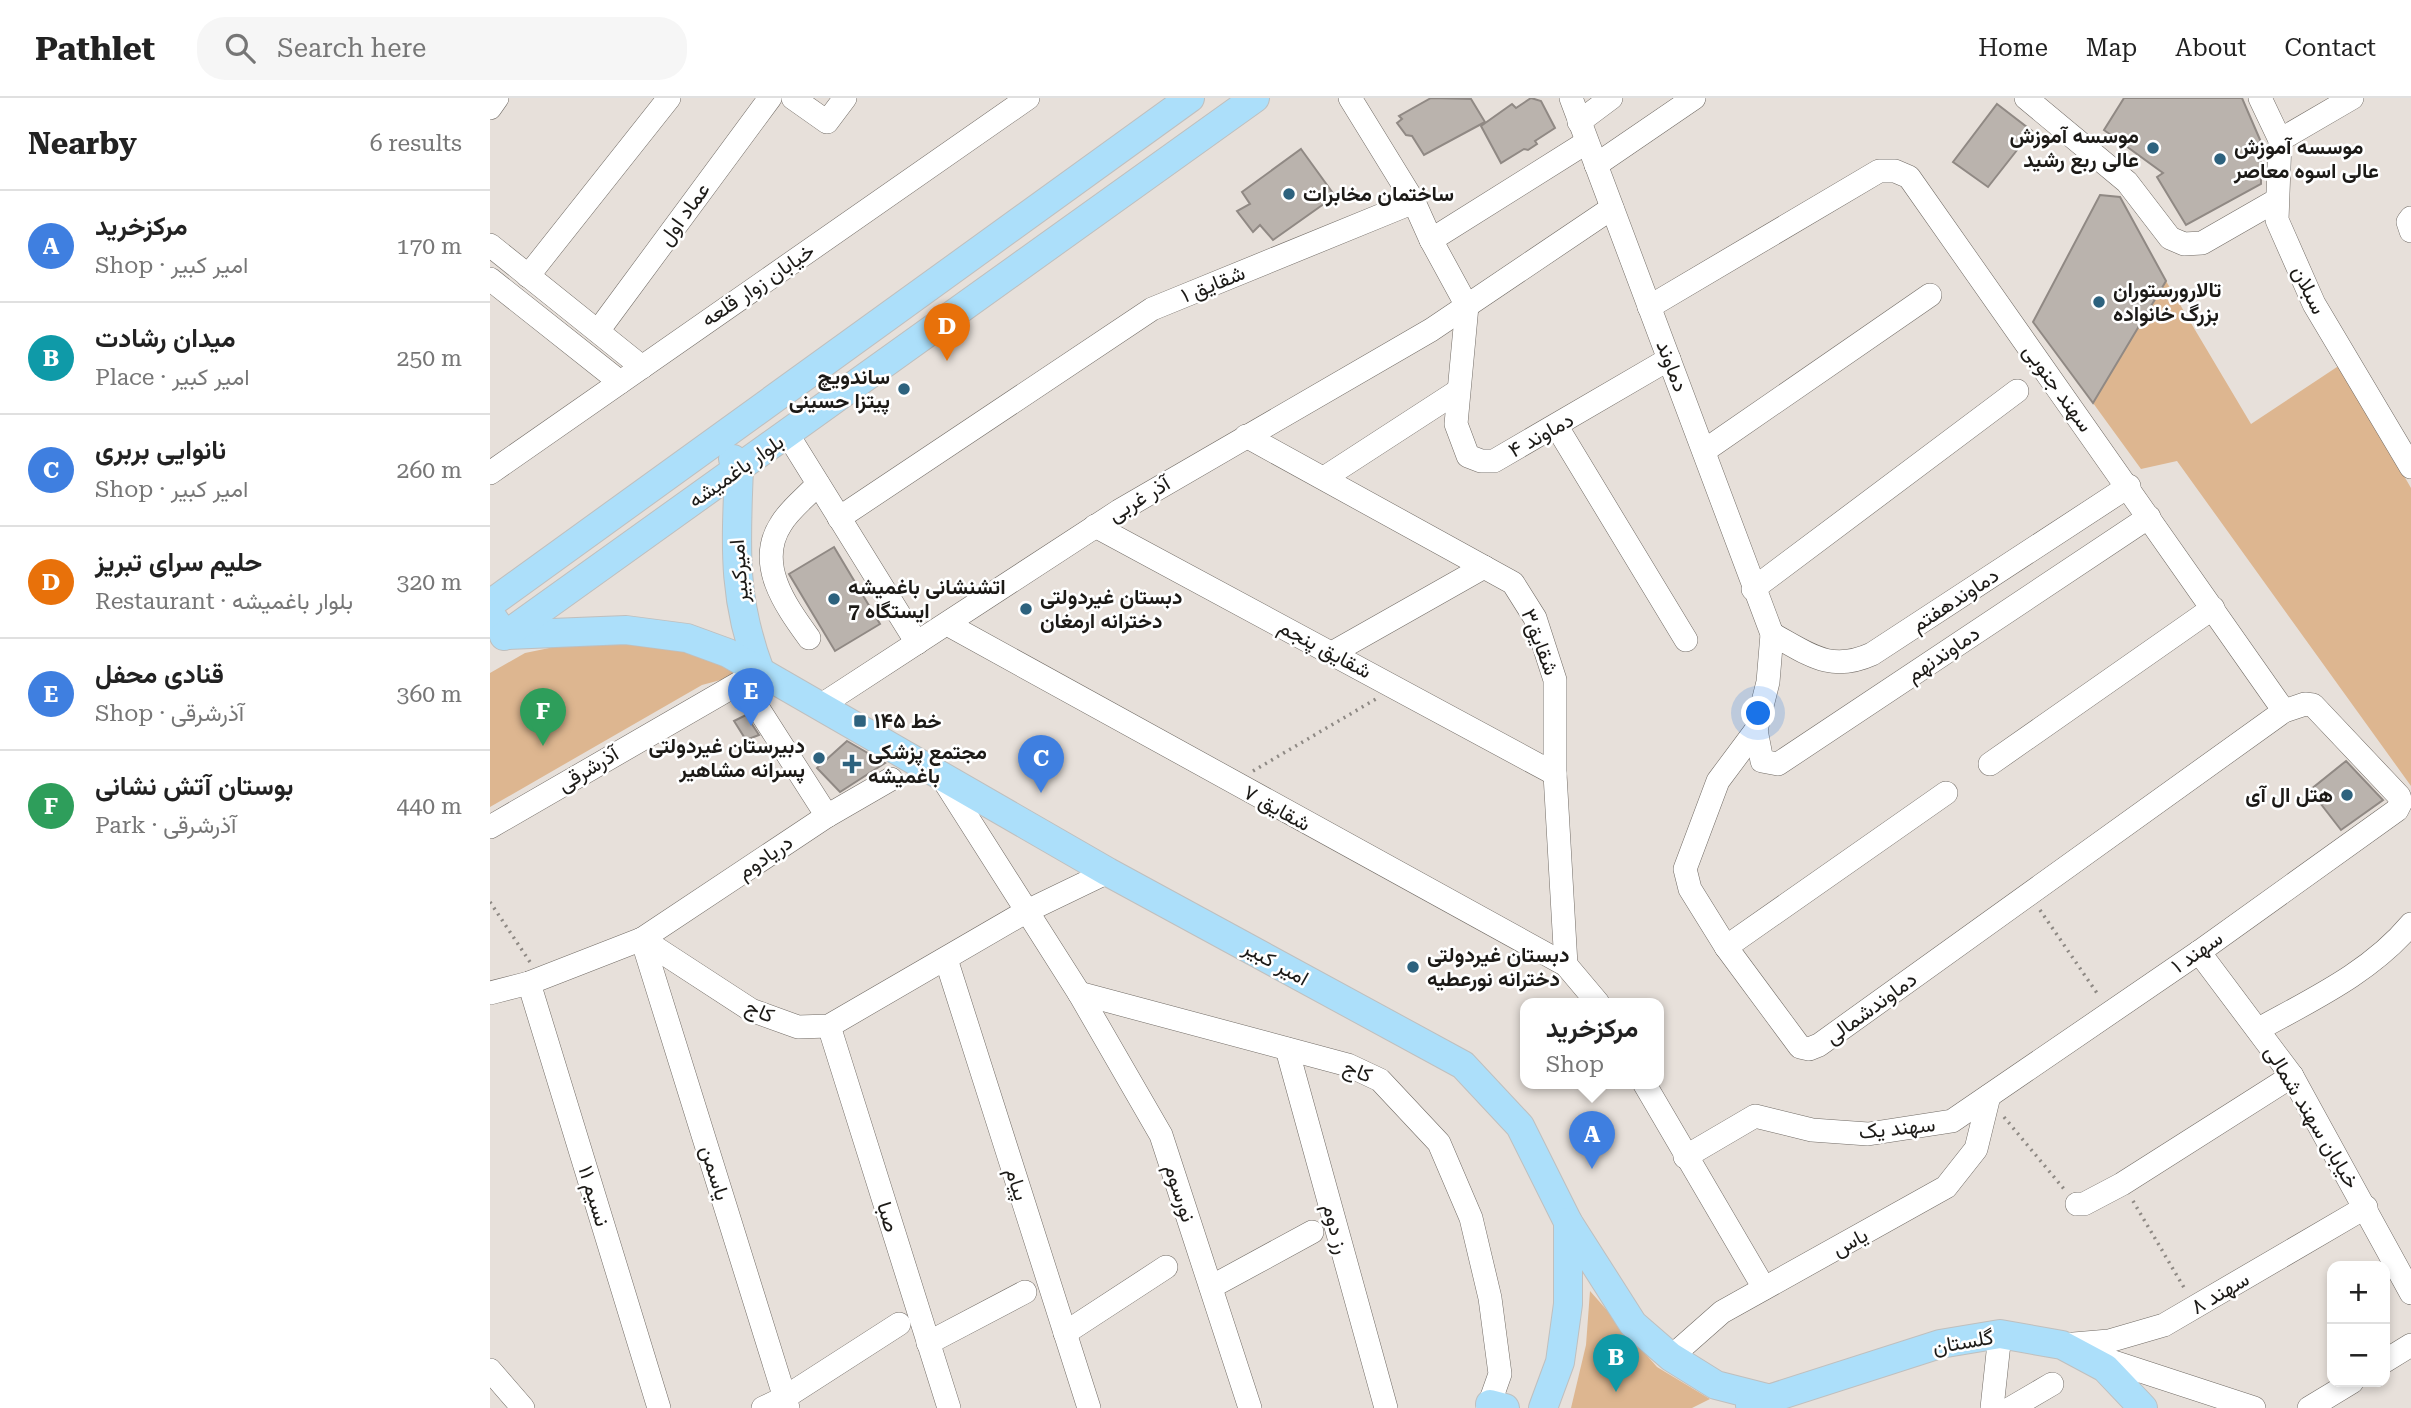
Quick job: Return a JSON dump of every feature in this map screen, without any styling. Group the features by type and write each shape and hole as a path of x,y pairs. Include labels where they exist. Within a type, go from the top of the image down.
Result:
{"main road":[{"name":"بلوار باغمیشه","path":"490,604 1190,98"},
{"name":"بلوار باغمیشه","path":"495,632 788,435 1255,98"},
{"path":"720,439 739,468"},
{"name":"امیرکبیر","path":"739,468 735,563 751,677"},
{"name":"امیر کبیر","path":"495,632 626,630 687,638 727,653 751,677 820,706 1108,872 1463,1065 1520,1126 1568,1222 1568,1304 1562,1350 1543,1408"},
{"path":"1568,1222 1633,1324 1671,1357 1716,1385 1755,1403"},
{"name":"گلستان","path":"1755,1403 1940,1344 2000,1334 2062,1345 2105,1368 2143,1408"}],"street":[{"path":"490,108 497,98"},
{"path":"528,276 669,98"},
{"name":"عماد اول","path":"598,331 770,98"},
{"path":"793,98 827,122 845,98"},
{"name":"خیابان زوار قلعه","path":"490,473 1028,98"},
{"path":"1350,98 1414,202 1461,297"},
{"name":"دماوند","path":"1570,98 1704,452 1752,589 1772,634"},
{"path":"1596,165 1694,98"},
{"path":"2026,98 2127,182 2170,238 2184,244 2202,243 2277,200"},
{"name":"سبلان","path":"2260,98 2280,140 2277,220 2314,304 2411,467"},
{"path":"2280,140 2352,98"},
{"path":"1431,240 1583,132 1607,100"},
{"name":"سهند جنوبی","path":"1649,307 1879,171 1895,171 1909,177 2129,486 2284,711"},
{"name":"شقایق ۱","path":"839,518 1152,309 1414,202"},
{"name":"آذر غربی","path":"820,706 1095,526 1246,436 1378,363 1461,297 1612,208"},
{"path":"2411,218 2411,230"},
{"path":"490,245 642,366"},
{"path":"490,279 620,382"},
{"path":"1704,452 1930,295"},
{"name":"دماوند ۴","path":"1461,297 1456,424 1468,456 1481,461 1494,461 1557,427 1669,359"},
{"path":"1324,478 1458,391"},
{"path":"1752,589 2017,391"},
{"path":"1557,427 1686,640"},
{"path":"788,435 917,643"},
{"name":"شقایق۳","path":"1246,436 1513,583 1535,618 1555,680 1555,774 1566,965"},
{"path":"809,638 784,603 774,580 772,552 780,525 818,484"},
{"name":"دماوندهفتم","path":"1772,634 1818,659 1835,663 1855,662 1872,654 2129,486"},
{"name":"دماوندنهم","path":"1756,730 1762,761 1773,766 1778,764 2149,517"},
{"name":"شقایق پنجم","path":"1095,526 1555,774"},
{"path":"1332,653 1483,566"},
{"path":"1990,764 2213,608"},
{"name":"شقایق ۷","path":"947,625 1566,965 1594,998"},
{"name":"دماوندشمالی","path":"1772,634 1768,682 1756,730 1718,781 1685,869 1690,889 1726,947 1795,1042 1809,1049 1819,1045 2030,895 2284,711"},
{"path":"751,677 827,816"},
{"name":"آذرشرقی","path":"490,827 751,677"},
{"name":"سهند ۱","path":"1989,1096 2199,952 2397,810 2401,802 2399,796 2313,705 2305,704 2284,711"},
{"path":"941,776 1079,993"},
{"name":"دریادوم","path":"642,939 827,816 891,779"},
{"path":"1726,947 1946,793"},
{"path":"828,1027 1027,911 1108,872"},
{"path":"2259,1029 2336,986 2391,949 2411,924"},
{"path":"490,993 535,981 642,939"},
{"name":"کاج","path":"642,939 751,1010 798,1027 828,1027"},
{"name":"یاسمن","path":"642,939 779,1405"},
{"name":"خیابان سهند شمالی","path":"2199,952 2292,1076 2411,1293"},
{"name":"پیام","path":"946,959 1089,1408"},
{"name":"نسیم ۱۱","path":"535,981 659,1408"},
{"name":"کاج","path":"1079,993 1348,1065 1380,1080 1439,1143 1471,1218 1490,1298 1500,1374 1494,1407"},
{"name":"نورسوم","path":"1079,993 1161,1135 1250,1408"},
{"name":"صبا","path":"828,1027 949,1408"},
{"name":"رز دوم","path":"1287,1049 1385,1408"},
{"path":"2077,1204 2122,1184 2292,1076"},
{"path":"1647,1089 1764,1288"},
{"name":"سهند یک","path":"1685,1157 1755,1115 1812,1130 1868,1134 1952,1121 1989,1096"},
{"name":"یاس","path":"1671,1357 1714,1318 1946,1187 1976,1149 1989,1096"},
{"name":"سهند ۸","path":"2062,1345 2109,1341 2164,1325 2366,1207"},
{"path":"1211,1287 1312,1232"},
{"path":"1065,1333 1166,1267"},
{"path":"928,1343 1026,1292"},
{"path":"779,1405 899,1324"},
{"path":"1992,1408 2000,1334"},
{"path":"2062,1345 2254,1408"},
{"path":"2390,1358 2411,1345"},
{"path":"490,1370 523,1408"},
{"path":"2011,1408 2052,1384"},
{"path":"2309,1408 2343,1387"}],"path":[{"path":"1231,783 1396,687"},
{"path":"2030,895 2110,1012"},
{"path":"490,902 535,981"},
{"path":"1989,1096 2077,1204"},
{"path":"2122,1184 2196,1307"}],"shaded area":[{"path":"2166,281 2251,424 2340,365 2411,488 2411,786 2177,461 2141,469 2093,403"},
{"path":"598,638 676,645 712,656 739,675 702,685 490,807 490,673 525,653"},
{"path":"1590,1291 1657,1367 1710,1399 1692,1408 1571,1408 1586,1345"}],"building":[{"path":"1431,98 1471,99 1485,122 1424,155 1412,136 1406,135 1397,123 1402,119 1399,116"},
{"path":"1531,98 1541,101 1555,128 1535,141 1537,144 1528,150 1524,149 1501,163 1481,126 1512,104 1516,108"},
{"path":"2124,98 2242,98 2261,142 2261,184 2186,225 2157,177 2163,173 2104,130"},
{"path":"1997,104 2032,131 1988,187 1953,162"},
{"name":"ساختمان مخابرات","path":"1301,149 1335,196 1273,240 1260,225 1253,232 1237,211 1250,204 1242,192"},
{"name":"تالارورستوران بزرگ خانواده","path":"2100,195 2120,197 2166,281 2093,403 2033,322"},
{"name":"اتشنشانی باغمیشه ایستگاه 7","path":"834,547 880,624 835,651 789,574"},
{"path":"746,715 759,735 746,740 734,721"},
{"name":"مجتمع پزشکی باغمیشه","path":"847,741 885,763 840,792 817,768"},
{"name":"هتل ال آی","path":"2346,761 2383,800 2341,830 2310,790"}],"place":[{"name":"موسسه آموزش عالی ربع رشید","path":"2153,148"},
{"name":"موسسه آموزش عالی اسوه معاصر","path":"2220,159"},
{"name":"ساختمان مخابرات","path":"1289,194"},
{"name":"تالارورستوران بزرگ خانواده","path":"2099,302"},
{"name":"حلیم سرای تبریز","path":"947,361"},
{"name":"ساندویچ پیتزا حسینی","path":"904,389"},
{"name":"اتشنشانی باغمیشه ایستگاه 7","path":"834,599"},
{"name":"دبستان غیردولتی دخترانه ارمغان","path":"1026,609"},
{"name":"خط ۱۴۵","path":"860,721"},
{"name":"قنادی محفل","path":"751,726"},
{"name":"بوستان آتش نشانی","path":"543,746"},
{"name":"دبیرستان غیردولتی پسرانه مشاهیر","path":"819,758"},
{"name":"مجتمع پزشکی باغمیشه","path":"852,764"},
{"name":"نانوایی بربری","path":"1041,793"},
{"name":"هتل ال آی","path":"2347,795"},
{"name":"دبستان غیردولتی دخترانه نورعطیه","path":"1413,967"},
{"name":"مرکزخرید","path":"1592,1169"},
{"name":"میدان رشادت","path":"1616,1392"}]}
